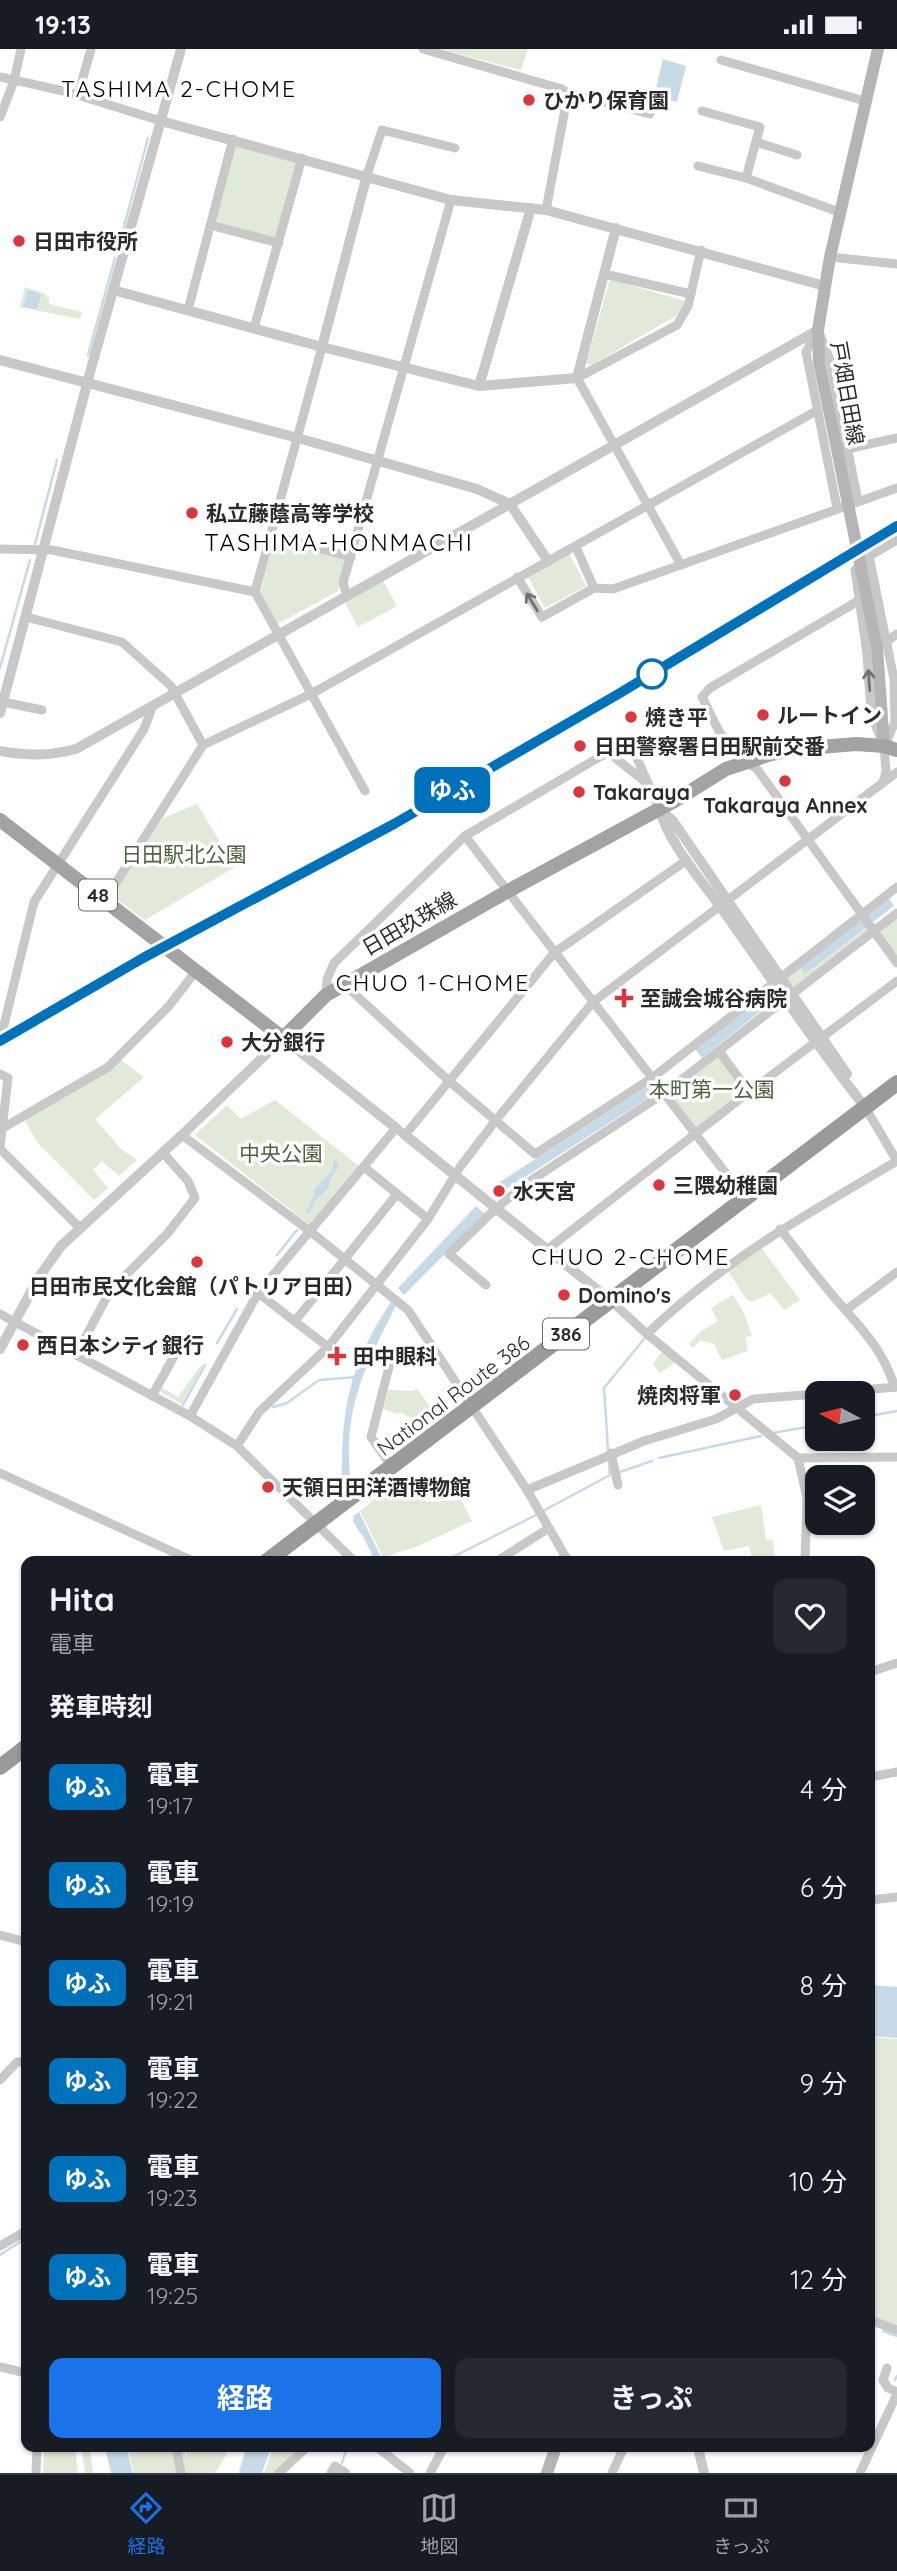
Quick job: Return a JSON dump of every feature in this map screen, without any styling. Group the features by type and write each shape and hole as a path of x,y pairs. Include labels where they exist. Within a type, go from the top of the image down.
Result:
{"highway":[{"name":"National Route 386","path":"274,1556 897,1083"},
{"path":"0,1767 21,1751"}],"main road":[{"name":"戸畑日田線","path":"878,49 839,212 818,330 819,362 842,449 882,645 891,748"},
{"name":"日田玖珠線","path":"283,1038 326,995 726,769 797,749 856,744 891,748"},
{"name":"48","path":"0,820 55,867 105,900 283,1038"},
{"path":"547,2473 554,2452"}],"street":[{"path":"0,117 14,81 21,49"},
{"path":"78,95 91,49"},
{"path":"41,710 1,708 181,49"},
{"path":"422,49 568,93 650,114"},
{"path":"721,60 865,101"},
{"path":"0,77 78,95 161,121 451,200 546,210 701,250 825,286"},
{"path":"546,210 568,93"},
{"path":"702,111 760,127 746,177"},
{"path":"365,791 254,592 298,438 367,175 382,131 455,148"},
{"path":"188,310 233,139"},
{"path":"756,142 797,155"},
{"path":"254,328 302,158"},
{"path":"698,166 746,177 839,212"},
{"path":"346,595 344,583 451,200"},
{"path":"479,386 531,208"},
{"path":"210,225 279,243"},
{"path":"616,228 577,378 681,565"},
{"path":"113,290 322,347 479,386 577,378 677,325 688,306 701,250"},
{"path":"830,257 897,264"},
{"path":"604,274 691,294"},
{"path":"818,330 806,352 837,508"},
{"path":"0,751 29,757 76,749 818,330"},
{"path":"0,360 298,438 477,489 510,504 548,561"},
{"path":"105,900 203,745 311,694 818,410"},
{"path":"858,501 842,449 897,438"},
{"path":"517,577 542,617 594,587 613,589 897,488"},
{"path":"270,535 351,557"},
{"path":"883,782 891,748 871,714 867,653 855,570 869,556 897,540"},
{"path":"576,547 594,587"},
{"path":"0,549 45,550 254,592"},
{"path":"869,556 882,645 897,634"},
{"path":"858,601 710,688 702,697 729,749 757,769 897,963"},
{"path":"26,617 122,642 171,686 203,745"},
{"path":"3,1029 34,902 144,729 152,708"},
{"path":"326,995 327,979 334,963 465,836 629,740 665,826 687,860 724,904"},
{"path":"608,752 649,785"},
{"path":"237,1446 260,1412 328,1347 428,1219 455,1175 496,1120 593,1002 897,772"},
{"path":"647,1334 682,1300 780,1229 897,1161 866,1107 724,904 673,821 659,808"},
{"path":"465,836 745,1198"},
{"path":"190,1416 258,1293 364,1167 449,1081 554,953 687,860"},
{"path":"55,867 240,1013 251,1014"},
{"path":"345,985 449,1081 535,1154 652,1078 897,887"},
{"path":"486,1285 449,1254 497,1208 524,1185 663,1094 897,913"},
{"path":"1,1129 108,1067 169,1006 192,976"},
{"path":"549,1248 897,981"},
{"path":"0,1349 39,1277 61,1246 283,1038 549,1248 647,1334 798,1458 807,1498 805,1556"},
{"path":"719,1051 749,1092"},
{"path":"0,1074 8,1078 0,1148 79,1227"},
{"path":"182,1135 311,1232 403,1306 442,1359 527,1489 565,1556"},
{"path":"76,1355 110,1291 167,1234 195,1198 188,1181 163,1153"},
{"path":"364,1167 428,1219"},
{"path":"295,1321 397,1194"},
{"path":"780,1229 858,1322 886,1363 896,1387 875,1389"},
{"path":"846,1310 897,1272"},
{"path":"258,1293 328,1347"},
{"path":"0,1314 190,1416 237,1446 349,1556"},
{"path":"152,1396 178,1349"},
{"path":"392,1355 371,1437 392,1467"},
{"path":"527,1489 611,1453 716,1419 753,1399 805,1395"},
{"path":"611,1453 617,1477"},
{"path":"798,1458 897,1457"},
{"path":"0,1473 182,1556"},
{"path":"505,1556 549,1528"},
{"path":"875,1670 897,1663"},
{"path":"875,1776 897,1772"},
{"path":"875,1899 897,1897"},
{"path":"0,1935 21,1941"},
{"path":"0,2080 17,2062 21,2062"},
{"path":"2,2242 21,2233"},
{"path":"875,2322 897,2329"},
{"path":"0,2367 21,2372"},
{"path":"875,2441 897,2393 888,2388 883,2380 887,2368"},
{"path":"36,2473 37,2452"},
{"path":"177,2452 181,2473"},
{"path":"279,2473 302,2452"},
{"path":"383,2452 410,2473"},
{"path":"430,2473 441,2452"},
{"path":"612,2473 619,2452"},
{"path":"699,2452 704,2473"},
{"path":"860,2473 870,2452"},
{"path":"331,2473 335,2466 346,2473"}],"green space":[{"path":"439,49 528,49 521,70"},
{"path":"234,141 300,158 277,241 213,222"},
{"path":"610,279 685,301 684,311 592,365 586,363"},
{"path":"25,287 46,294 49,304 82,312 80,319 20,307"},
{"path":"274,539 346,559 338,591 277,624 260,593"},
{"path":"569,553 586,586 545,608 527,575"},
{"path":"383,581 397,606 358,627 345,603"},
{"name":"日田駅北公園","path":"197,804 235,867 145,920 112,896 163,818"},
{"path":"897,916 897,959 879,934 880,930"},
{"path":"860,917 805,974 867,927 870,931 795,988 789,986 784,978"},
{"path":"768,988 775,989 778,1001 702,1059 764,1008 759,999"},
{"name":"本町第一公園","path":"718,1056 744,1091 693,1131 669,1095"},
{"path":"121,1060 144,1077 95,1119 121,1149 137,1160 119,1176 102,1161 93,1170 108,1188 94,1200 38,1143 24,1119"},
{"name":"中央公園","path":"275,1100 360,1167 311,1226 195,1135 227,1105 241,1119"},
{"path":"760,1246 800,1300 784,1310 771,1293 752,1302 746,1299 728,1271"},
{"path":"733,1295 744,1313 752,1336 745,1337 748,1351 722,1360 714,1344 700,1340 693,1348 689,1344 700,1332 718,1321 711,1308"},
{"path":"663,1350 676,1362 660,1373 653,1364"},
{"path":"201,1365 203,1366 182,1404 159,1391 161,1387 178,1397"},
{"path":"416,1388 438,1417 423,1429 417,1421 400,1412 398,1414 383,1409 388,1390 414,1391"},
{"path":"402,1478 427,1502 461,1500 472,1521 416,1547 382,1556 360,1511"},
{"path":"761,1505 766,1540 773,1540 775,1556 752,1556 749,1546 724,1551 712,1517"},
{"path":"875,2037 897,2039 897,2330 875,2321"},
{"path":"44,2452 76,2452 78,2473 43,2473"},
{"path":"82,2452 91,2452 93,2473 85,2473"},
{"path":"128,2452 185,2452 187,2459 186,2452 228,2452 215,2473 134,2473"},
{"path":"271,2452 298,2452 275,2473 264,2473"}],"water":[{"path":"663,59 686,66 677,102 654,96"},
{"path":"28,290 41,294 37,309 23,307"},
{"path":"889,898 894,906 873,922 867,914"},
{"path":"861,919 867,927 805,974 800,966"},
{"path":"758,1000 764,1008 702,1058 695,1049"},
{"path":"650,1085 656,1093 506,1189 500,1182"},
{"path":"333,1160 338,1163 329,1182 330,1186 315,1201 309,1214 306,1212 314,1190 333,1170"},
{"path":"476,1206 485,1214 404,1295 398,1288"},
{"path":"391,1302 396,1305 358,1390 350,1433 351,1484 342,1491 343,1438 350,1392 365,1348"},
{"path":"359,1512 381,1556 373,1556 353,1516"},
{"path":"875,1985 897,1987 897,2038 875,2036"},
{"path":"106,2452 127,2452 133,2473 111,2473"},
{"path":"249,2452 269,2452 262,2473 249,2473"}],"waterway":[{"path":"123,230 148,138"},
{"path":"88,355 115,258"},
{"path":"34,548 57,460"},
{"path":"0,668 30,560"},
{"path":"277,1255 297,1230"},
{"path":"217,1343 237,1309"},
{"path":"608,1450 604,1388 644,1339"},
{"path":"183,1405 205,1365"},
{"path":"273,1407 287,1403 319,1380 356,1377"},
{"path":"875,1415 897,1411"},
{"path":"773,1433 805,1427"},
{"path":"659,1458 761,1436"},
{"path":"617,1473 652,1461"},
{"path":"543,1511 610,1475 609,1464"},
{"path":"455,1556 538,1514"},
{"path":"354,1520 361,1532"},
{"path":"0,2255 21,2241"},
{"path":"883,2331 897,2336"},
{"path":"895,2380 897,2376"},
{"path":"248,2473 254,2452"},
{"path":"342,2463 345,2452"}],"railway":[{"path":"0,1041 143,958 394,824 620,693 897,526"}],"train":[{"name":"ゆふ","path":"0,1041 143,958 394,824 620,693 897,526"}],"place":[{"name":"ひかり保育園","path":"529,100"},
{"name":"日田市役所","path":"19,241"},
{"name":"私立藤蔭高等学校","path":"192,513"},
{"name":"ルートイン","path":"763,715"},
{"name":"焼き平","path":"631,717"},
{"name":"日田警察署日田駅前交番","path":"580,746"},
{"name":"Takaraya Annex","path":"785,781"},
{"name":"Takaraya","path":"579,792"},
{"name":"至誠会城谷病院","path":"624,998"},
{"name":"大分銀行","path":"227,1042"},
{"name":"三隈幼稚園","path":"659,1185"},
{"name":"水天宮","path":"499,1191"},
{"name":"日田市民文化会館（パトリア日田）","path":"197,1262"},
{"name":"Domino's","path":"564,1295"},
{"name":"西日本シティ銀行","path":"23,1345"},
{"name":"田中眼科","path":"337,1356"},
{"name":"焼肉将軍","path":"735,1395"},
{"name":"天領日田洋酒博物館","path":"268,1487"}],"district":[{"name":"TASHIMA 2-CHOME","path":"179,88"},
{"name":"TASHIMA-HONMACHI","path":"339,542"},
{"name":"CHUO 1-CHOME","path":"433,982"},
{"name":"CHUO 2-CHOME","path":"631,1256"}]}
